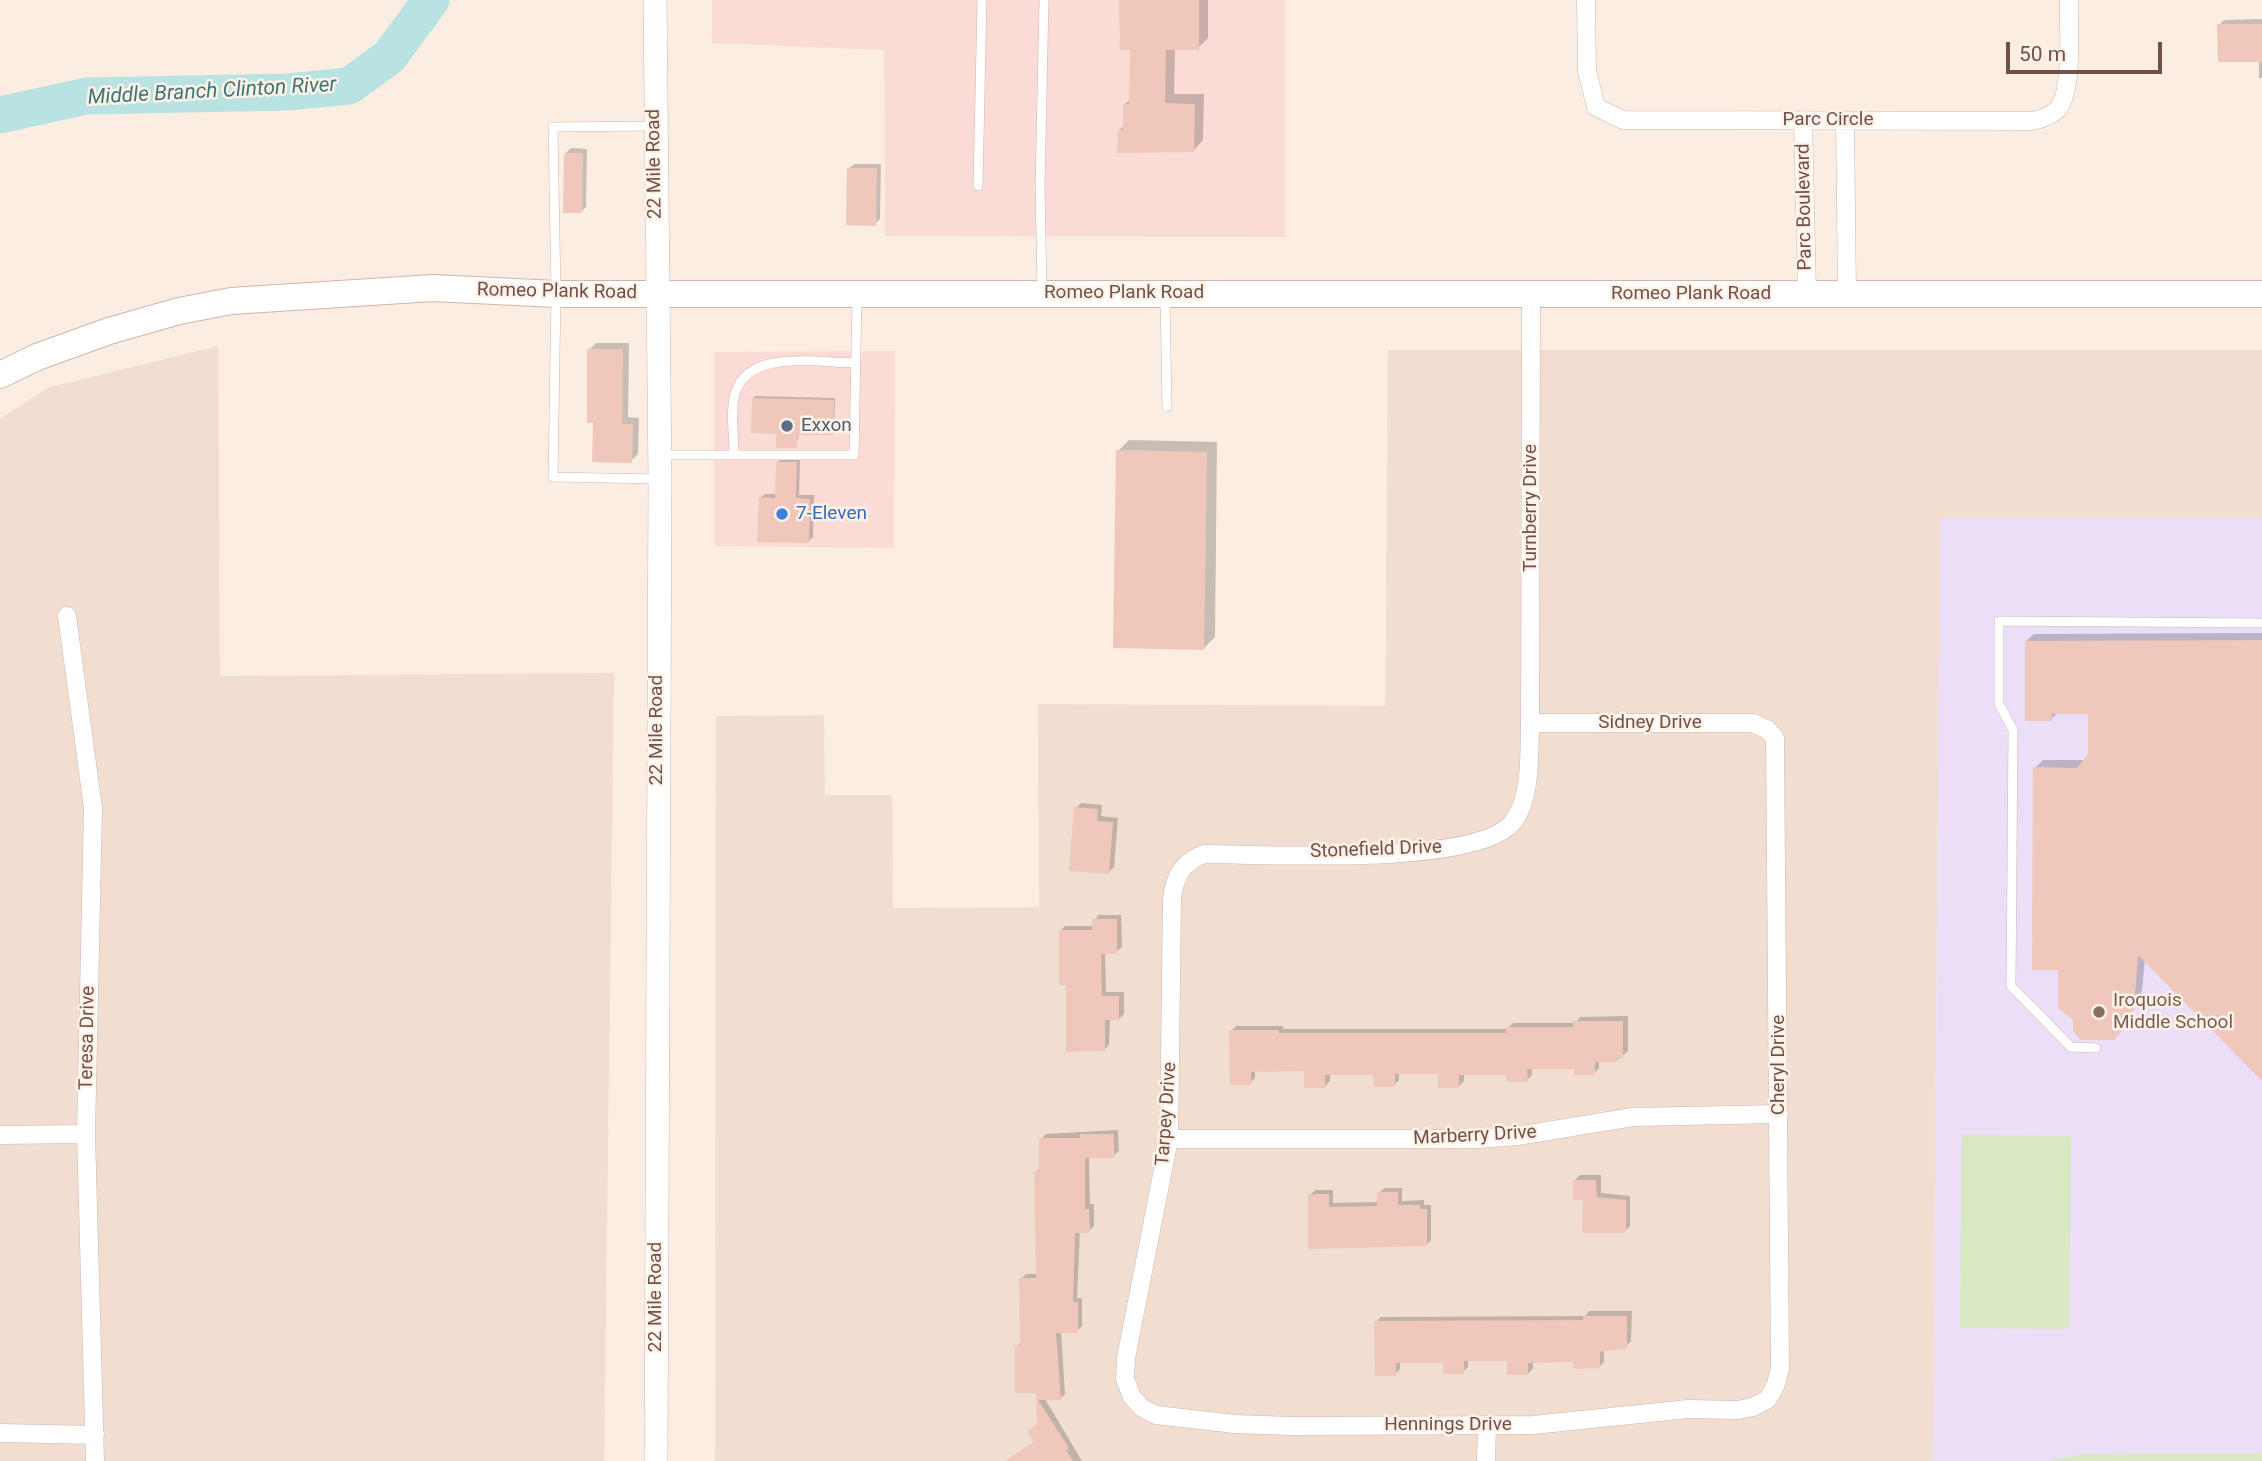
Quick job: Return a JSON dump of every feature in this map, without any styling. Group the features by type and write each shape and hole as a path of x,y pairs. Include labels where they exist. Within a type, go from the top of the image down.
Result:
{"main road":[{"name":"Romeo Plank Road","path":"0,375 37,357 179,310 231,301 433,288 556,294 2262,294"}],"street":[{"name":"22 Mile Road","path":"654,0 660,455 656,1461"},
{"name":"Parc Circle","path":"1586,0 1589,88 1596,107 1606,114 1623,120 1845,121 2044,119 2058,109 2067,85 2069,0"},
{"name":"Parc Boulevard","path":"1803,120 1807,294"},
{"path":"1845,121 1847,294"},
{"name":"Turnberry Drive","path":"1530,723 1531,293"},
{"name":"Teresa Drive","path":"67,616 93,808 86,1134 95,1461"},
{"name":"Sidney Drive","path":"1530,723 1753,723 1768,730"},
{"name":"Stonefield Drive","path":"1179,870 1188,860 1204,854 1408,853 1465,844 1501,832 1512,823 1524,796 1530,723"},
{"name":"Cheryl Drive","path":"1768,730 1777,749 1780,1369 1768,1399"},
{"name":"Tarpey Drive","path":"1132,1397 1125,1379 1126,1358 1169,1139 1172,899 1179,870"},
{"name":"Marberry Drive","path":"1169,1139 1479,1139 1517,1136 1633,1117 1779,1114"},
{"path":"0,1135 86,1134"},
{"name":"Hennings Drive","path":"1132,1397 1156,1415 1235,1424 1487,1425 1569,1422 1688,1409 1738,1410 1754,1407 1768,1399"},
{"path":"1486,1461 1487,1425"},
{"path":"0,1433 95,1435"}],"lane":[{"path":"978,186 982,0"},
{"path":"1042,293 1040,187 1044,0"},
{"path":"654,126 553,127 556,294 553,477 660,479"},
{"path":"660,455 854,455 857,293"},
{"path":"1165,293 1167,407"},
{"path":"734,454 734,396 746,373 757,366 772,363 856,363"},
{"path":"2096,1048 2071,1048 2011,986 2013,730 1999,704 1999,621 2262,623"}],"shaded area":[{"path":"712,0 1285,0 1285,237 885,236 884,50 712,43"},
{"path":"218,346 220,676 614,673 604,1461 0,1461 0,419 47,388"},
{"path":"1388,350 2262,350 2262,518 1940,519 1933,1461 715,1461 716,716 824,715 825,795 892,795 893,908 1039,907 1038,704 1385,706"},
{"path":"895,351 894,548 714,546 714,352"},
{"name":"Iroquois Middle School","path":"1940,518 2262,518 2262,1461 1933,1461"}],"green space":[{"path":"1962,1135 2071,1136 2069,1329 1960,1328"},
{"path":"2262,1453 2262,1461 2046,1461 2083,1454"}],"building":[{"path":"1119,0 1199,0 1199,50 1166,50 1165,103 1195,104 1194,152 1117,153 1118,130 1123,130 1123,104 1129,104 1130,50 1120,50"},
{"path":"2217,24 2262,24 2262,62 2218,62"},
{"path":"564,153 583,153 582,213 563,213"},
{"path":"847,168 877,168 876,226 846,225"},
{"path":"587,349 623,349 622,424 633,424 632,463 592,462 593,423 587,423"},
{"path":"752,398 834,400 833,435 797,435 797,448 776,448 776,434 751,433"},
{"path":"1116,450 1207,452 1204,650 1113,648"},
{"path":"776,462 797,462 796,498 810,499 809,543 757,542 759,497 775,498"},
{"name":"Iroquois Middle School","path":"2262,640 2262,1081 2138,955 2134,1010 2123,1017 2123,1030 2114,1040 2081,1040 2073,1031 2073,1020 2058,1008 2058,970 2032,970 2033,767 2077,768 2088,754 2088,714 2052,714 2052,721 2025,721 2025,641"},
{"path":"1074,807 1098,809 1097,821 1113,822 1109,874 1069,871"},
{"path":"1092,919 1117,919 1117,954 1101,954 1102,996 1119,996 1119,1020 1105,1020 1105,1051 1066,1052 1066,985 1059,985 1059,930 1092,930"},
{"path":"1573,1021 1623,1021 1623,1058 1617,1058 1617,1062 1595,1062 1595,1075 1574,1075 1574,1069 1527,1069 1528,1082 1506,1082 1506,1075 1459,1075 1459,1088 1438,1088 1438,1074 1395,1074 1395,1087 1374,1087 1373,1075 1325,1075 1325,1088 1304,1088 1304,1071 1251,1072 1251,1085 1230,1085 1229,1030 1279,1030 1279,1033 1506,1033 1506,1027 1573,1027"},
{"path":"1080,1134 1114,1134 1114,1158 1085,1158 1085,1209 1089,1209 1090,1233 1075,1233 1073,1302 1078,1302 1078,1333 1056,1333 1061,1400 1038,1400 1069,1448 1066,1450 1073,1461 1005,1461 1034,1442 1027,1431 1037,1424 1036,1393 1015,1393 1015,1346 1020,1345 1019,1278 1036,1278 1034,1171 1039,1171 1039,1138 1080,1138"},
{"path":"1573,1180 1596,1180 1597,1197 1626,1200 1626,1233 1582,1233 1583,1200 1573,1200"},
{"path":"1377,1192 1398,1192 1398,1205 1420,1205 1420,1209 1427,1209 1427,1246 1308,1249 1308,1194 1329,1194 1329,1207 1377,1206"},
{"path":"1583,1316 1627,1316 1627,1348 1600,1352 1600,1368 1574,1369 1573,1362 1528,1363 1528,1375 1507,1375 1507,1361 1464,1361 1464,1374 1443,1374 1443,1363 1396,1363 1396,1376 1375,1376 1374,1321 1583,1320"}],"waterway":[{"name":"Middle Branch Clinton River","path":"0,115 87,96 288,92 349,86 389,57 431,0"}],"place":[{"name":"Exxon","path":"787,426"},
{"name":"7-Eleven","path":"782,514"},
{"name":"Iroquois Middle School","path":"2099,1012"}]}
